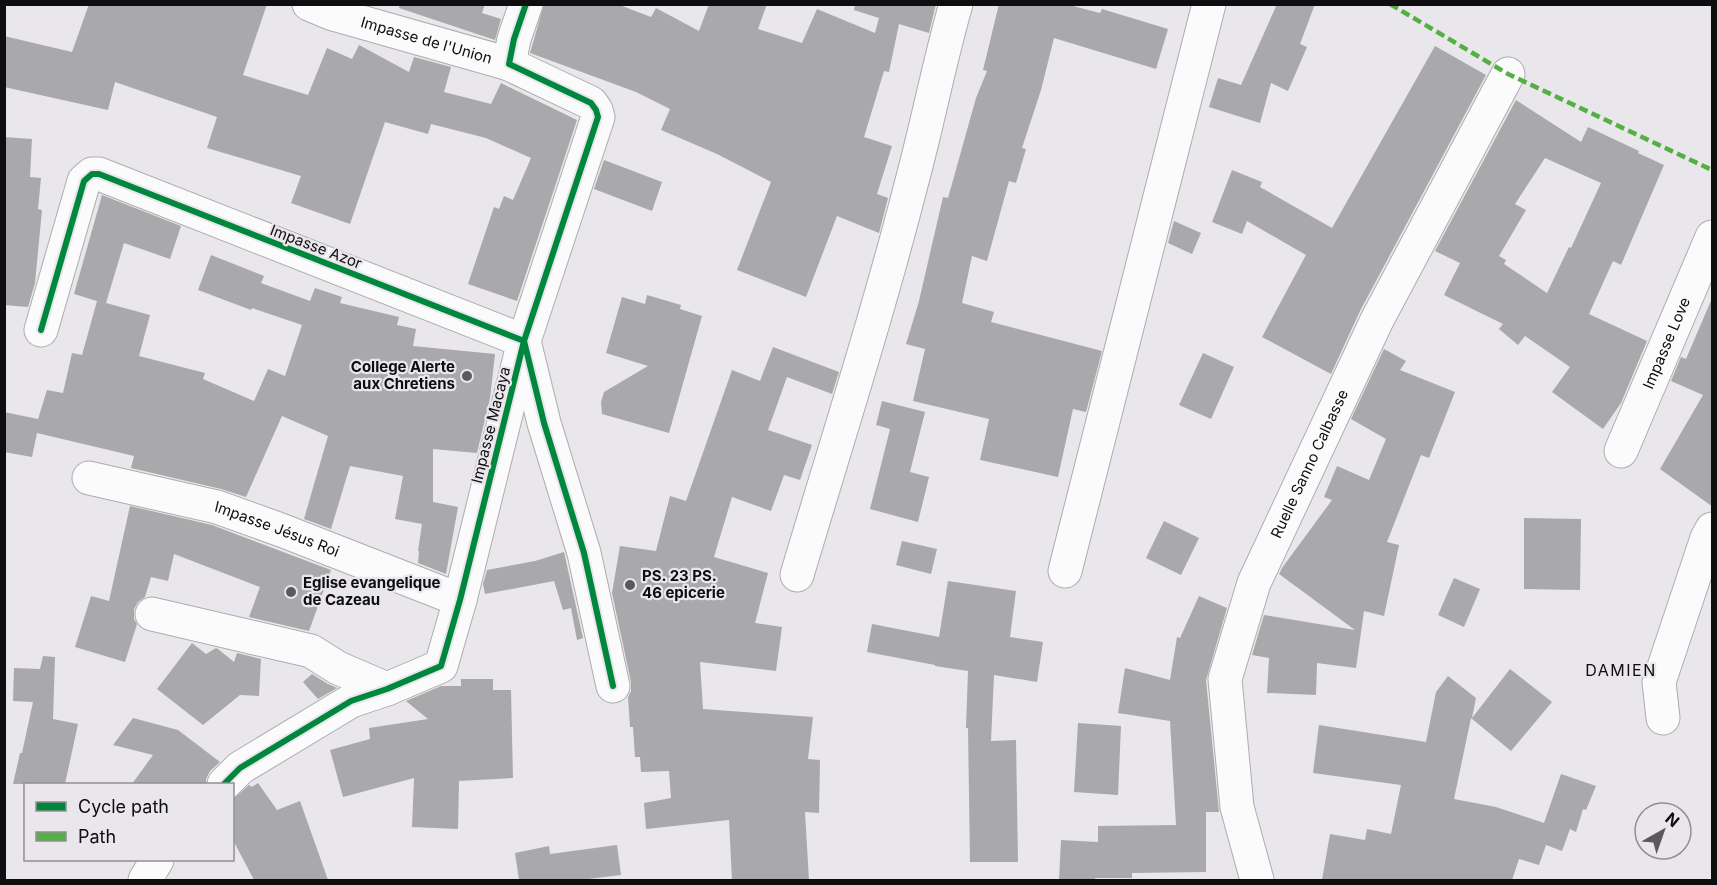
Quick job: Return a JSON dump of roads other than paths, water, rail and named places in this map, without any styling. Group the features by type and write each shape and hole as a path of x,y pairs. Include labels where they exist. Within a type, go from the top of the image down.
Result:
{"street":[{"path":"508,64 526,4"},
{"path":"797,575 889,265 957,4"},
{"path":"1065,571 1209,4"},
{"name":"Impasse de l'Union","path":"326,8 508,64"},
{"name":"Impasse Macaya","path":"225,783 240,768 351,701 387,689 441,666 460,600 524,341 598,117 591,103 508,64"},
{"name":"Ruelle Sanno Calbasse","path":"1257,880 1237,807 1225,679 1254,583 1377,320 1508,74"},
{"name":"Impasse Azor","path":"41,330 84,181 92,174 99,174 524,341"},
{"name":"Impasse Love","path":"1621,450 1705,276 1713,237"},
{"path":"524,341 544,423 585,553 613,686"},
{"name":"Impasse Jésus Roi","path":"89,478 217,507 460,600"},
{"path":"1663,717 1659,682 1707,538 1713,529"},
{"path":"152,614 311,651 338,668 387,689"},
{"path":"145,880 156,861"}],"place":[{"name":"College Alerte aux Chretiens","path":"467,376"},
{"name":"PS. 23 PS. 46 epicerie","path":"630,585"},
{"name":"Eglise evangelique de Cazeau","path":"291,592"}],"district":[{"name":"DAMIEN","path":"1621,670"}]}
